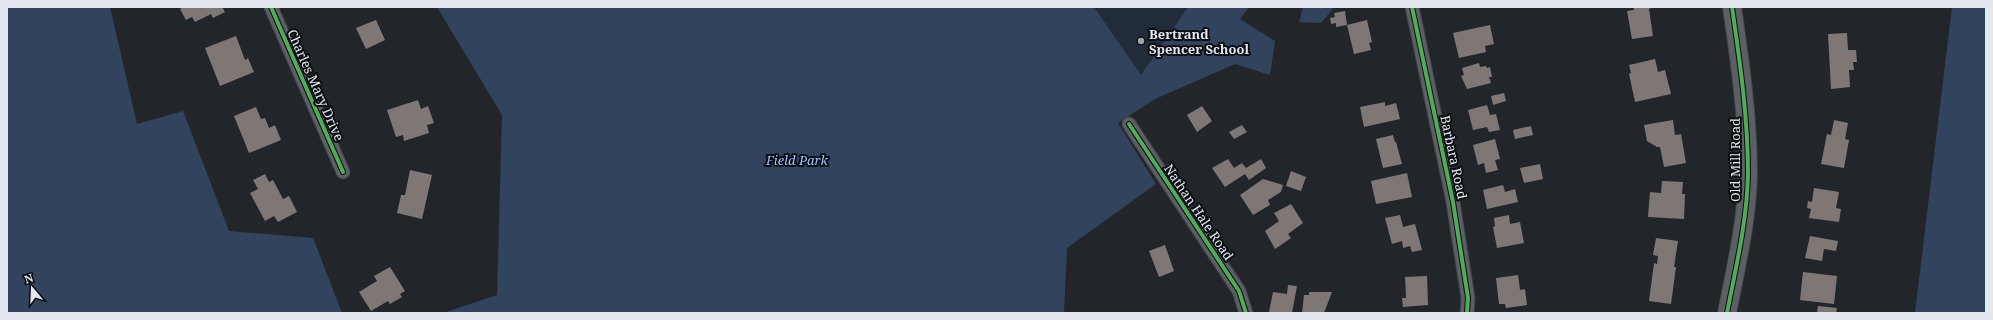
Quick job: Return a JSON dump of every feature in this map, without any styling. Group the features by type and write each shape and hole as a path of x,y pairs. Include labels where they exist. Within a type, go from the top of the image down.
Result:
{"street":[{"name":"Charles Mary Drive","path":"271,7 343,172"},
{"name":"Barbara Road","path":"1412,7 1453,202 1468,298 1467,313"},
{"name":"Old Mill Road","path":"1727,313 1742,235 1748,175 1746,115 1732,7"},
{"name":"Nathan Hale Road","path":"1129,124 1239,291 1246,313"}],"shaded area":[{"name":"Bertrand Spencer School","path":"1094,7 1188,7 1141,76"}],"green space":[{"path":"7,7 110,7 137,124 183,111 229,231 313,238 342,313 7,313"},
{"name":"Field Park","path":"437,7 1094,7 1141,75 1188,7 1249,7 1240,19 1275,41 1270,75 1235,64 1155,99 1118,123 1156,184 1067,248 1064,313 443,313 497,295 502,115"},
{"path":"1303,7 1334,7 1321,23 1299,22"},
{"path":"1952,7 1986,7 1986,313 1915,313"}],"building":[{"path":"184,7 222,7 225,12 213,18 211,14 195,22 192,17 186,20 180,9"},
{"path":"1633,7 1653,7 1649,9 1653,36 1632,39 1627,11 1634,10"},
{"path":"1345,11 1347,25 1336,27 1336,23 1331,24 1330,18 1335,17 1334,13"},
{"path":"376,20 385,40 366,49 356,28"},
{"path":"1367,20 1372,42 1369,43 1371,50 1354,54 1347,25"},
{"path":"1490,25 1494,44 1485,46 1486,52 1459,58 1453,33"},
{"path":"1847,33 1848,50 1856,50 1857,62 1853,62 1854,70 1849,70 1850,87 1831,89 1828,34"},
{"path":"236,36 245,60 248,58 254,72 220,86 205,48"},
{"path":"1655,59 1658,72 1665,70 1671,94 1635,102 1629,74 1631,73 1629,65"},
{"path":"1479,63 1480,67 1490,67 1492,77 1489,77 1491,83 1467,89 1461,76 1464,75 1462,68"},
{"path":"1504,93 1506,101 1493,105 1491,96"},
{"path":"418,100 421,109 428,106 434,123 427,125 429,133 404,141 403,135 396,137 387,110"},
{"path":"1385,102 1385,106 1396,103 1400,119 1364,127 1360,107"},
{"path":"1487,105 1490,115 1496,114 1500,130 1489,132 1487,127 1473,130 1468,110"},
{"path":"1202,106 1212,121 1197,132 1187,115"},
{"path":"256,107 261,119 265,118 269,128 275,125 281,140 249,153 234,116"},
{"path":"1673,120 1675,135 1681,134 1686,163 1664,167 1660,147 1657,147 1647,141 1644,125"},
{"path":"1834,120 1848,123 1845,139 1849,140 1844,168 1821,164 1827,134 1831,135"},
{"path":"1242,125 1247,132 1234,139 1229,132"},
{"path":"1531,126 1533,135 1515,139 1513,130"},
{"path":"1393,135 1402,164 1383,168 1376,139"},
{"path":"1495,139 1500,159 1495,160 1498,170 1486,173 1484,163 1478,165 1473,145"},
{"path":"1228,159 1234,168 1242,163 1246,168 1261,159 1266,168 1249,180 1245,174 1225,187 1212,168"},
{"path":"1540,164 1543,179 1524,183 1520,168"},
{"path":"410,170 432,175 422,219 397,213 401,195 405,195"},
{"path":"1291,171 1306,177 1301,191 1286,186"},
{"path":"1407,173 1412,197 1376,204 1371,181"},
{"path":"265,174 269,182 273,180 283,199 289,196 297,212 278,222 274,216 265,221 250,193 258,189 253,180"},
{"path":"1263,179 1283,185 1281,192 1268,200 1270,205 1253,215 1240,195"},
{"path":"1662,181 1683,182 1682,194 1685,194 1684,219 1648,217 1650,192 1661,193"},
{"path":"1503,185 1505,192 1515,189 1518,202 1487,209 1483,190"},
{"path":"1814,188 1839,192 1836,208 1841,209 1839,222 1809,218 1811,209 1807,208 1808,201 1812,202"},
{"path":"1291,204 1303,223 1288,234 1291,238 1275,249 1265,231 1279,221 1274,213"},
{"path":"1400,215 1403,227 1415,224 1422,250 1412,252 1410,246 1403,248 1402,241 1392,244 1385,218"},
{"path":"1509,215 1510,224 1520,222 1524,243 1497,248 1493,227 1495,226 1494,218"},
{"path":"1810,236 1838,241 1836,251 1824,249 1822,261 1805,258"},
{"path":"1656,238 1678,241 1671,304 1649,301 1654,263 1657,264 1658,256 1653,255"},
{"path":"1165,245 1174,271 1159,277 1149,251"},
{"path":"390,267 405,291 400,294 402,297 390,304 388,301 371,311 359,292 377,281 374,276"},
{"path":"1803,272 1837,276 1834,304 1800,300"},
{"path":"1518,275 1520,290 1525,289 1527,305 1506,308 1505,304 1499,304 1496,278"},
{"path":"1427,276 1428,305 1403,307 1402,298 1406,298 1405,277"},
{"path":"1288,285 1297,286 1292,313 1269,312 1273,292 1287,294"},
{"path":"1309,292 1332,292 1324,313 1302,313 1304,295 1309,295"},
{"path":"1818,306 1837,308 1836,313 1817,313"}],"cycle path":[{"path":"271,7 343,172"},
{"path":"1412,7 1453,202 1468,298 1467,313"},
{"path":"1727,313 1746,209 1748,174 1748,153 1741,69 1732,7"},
{"path":"1129,124 1239,291 1246,313"}],"place":[{"name":"Bertrand Spencer School","path":"1141,41"}]}
